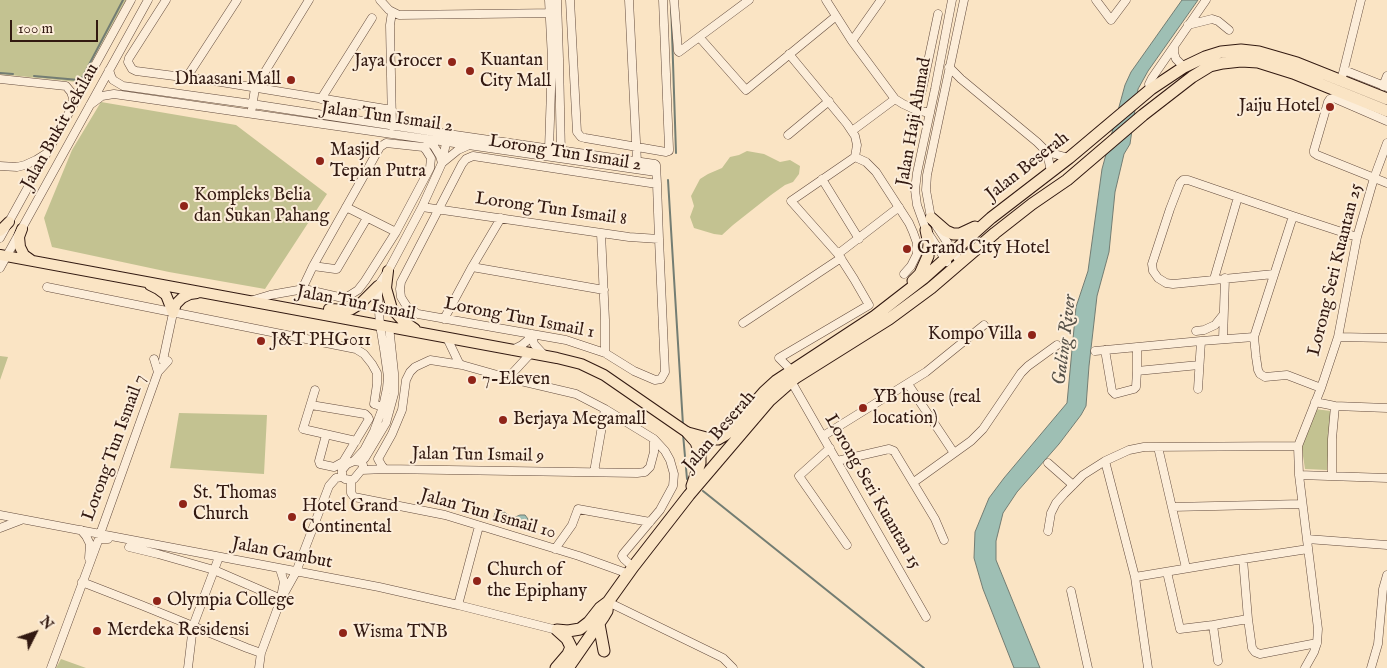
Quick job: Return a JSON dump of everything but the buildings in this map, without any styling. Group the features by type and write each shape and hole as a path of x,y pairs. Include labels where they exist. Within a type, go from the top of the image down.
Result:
{"highway":[{"name":"Jalan Beserah","path":"568,668 600,624 607,611 608,602 689,495 791,376 894,302 991,218 1069,158 1151,90 1206,56 1241,50 1260,52 1342,76 1387,99"},
{"name":"Jalan Beserah","path":"687,432 710,439 718,439 730,431 776,381 791,376 889,319 931,288 1032,204 1067,180 1143,115 1192,77 1210,66 1241,61 1258,62 1276,67 1387,111"},
{"path":"926,218 953,234 960,234 991,218"},
{"path":"894,302 920,274 928,256 929,244 926,230"},
{"path":"687,432 696,442 700,453 700,463 689,495"},
{"path":"556,630 580,629 608,602"},
{"path":"600,624 604,651"},
{"path":"556,630 570,642 571,650 556,668"}],"main road":[{"path":"0,231 9,222"},
{"path":"22,229 19,238 20,247 24,255 32,260"},
{"name":"Jalan Tun Ismail","path":"4,255 531,353 580,364 604,375 687,432"},
{"path":"388,271 386,288 392,309 402,320 423,333"},
{"path":"140,280 166,295 173,313"},
{"path":"301,310 311,307 350,310 360,304 378,286"},
{"path":"173,313 176,304 182,298 190,294 204,292"}],"street":[{"name":"Jalan Bukit Sekilau","path":"0,238 131,0"},
{"name":"Jalan Bukit Sekilau","path":"0,268 4,255 22,229 148,0"},
{"path":"166,0 129,58 128,62 132,69 136,71 392,110"},
{"path":"187,78 237,0"},
{"path":"250,114 255,88 309,0"},
{"path":"380,0 392,12 399,15 553,13"},
{"path":"549,0 553,13 559,59 560,159"},
{"path":"549,149 553,13 557,0"},
{"path":"570,0 577,132 581,137 585,138 666,152 668,151 663,0"},
{"path":"630,0 637,162"},
{"path":"674,0 678,51 680,52 749,0"},
{"path":"826,0 852,41 895,99 916,110 930,113"},
{"path":"852,41 881,0"},
{"name":"Jalan Haji Ahmad","path":"949,256 926,218 916,190 917,173 952,0"},
{"name":"Jalan Haji Ahmad","path":"957,266 926,230 926,190 927,175 964,0"},
{"path":"1096,0 1111,20 1126,0"},
{"path":"1151,90 1149,84 1152,78 1206,0"},
{"path":"1361,0 1342,76 1385,86 1387,76"},
{"path":"391,143 390,25 392,12"},
{"path":"916,110 938,14"},
{"path":"700,38 746,90 835,16"},
{"path":"321,99 372,18"},
{"path":"1188,25 1212,20 1218,21 1229,30"},
{"path":"1174,47 1176,59 1184,68"},
{"path":"789,54 855,136 857,145 855,157 791,201 840,256"},
{"path":"559,59 573,58"},
{"path":"949,67 1047,152 1069,158"},
{"name":"Jalan Tun Ismail 2","path":"109,70 113,80 123,86 252,104 392,130 424,139 446,135 469,146 560,159 656,168"},
{"path":"0,79 66,86 73,95 73,107"},
{"name":"Jalan Tun Ismail 2","path":"90,105 102,96 114,94 250,114 446,135 561,150 637,162 656,168"},
{"path":"1387,121 1334,98 1330,99 1314,150 1317,156 1387,183"},
{"path":"852,131 895,99"},
{"path":"788,135 829,102"},
{"path":"259,668 261,653 281,599 296,572 329,486 336,478 342,477 351,480 386,423 395,384 378,298 378,286 422,208 442,163 446,135"},
{"path":"424,139 434,146 442,163"},
{"path":"250,301 270,295 304,289 343,298 358,290 396,232 430,168 431,158 423,147 391,143 383,144 380,147 313,266 304,289"},
{"name":"Lorong Seri Kuantan 25","path":"1306,668 1314,652 1318,630 1302,504 1298,446 1321,388 1338,337 1357,236 1374,178 1387,143"},
{"path":"442,163 458,150 469,146"},
{"path":"0,166 17,167 24,165 36,160 49,151"},
{"path":"1047,152 1051,172"},
{"name":"Lorong Tun Ismail 2","path":"439,209 462,164 466,159 473,156 656,184"},
{"path":"855,157 871,166 909,223 917,243 917,254 911,266 904,274"},
{"path":"656,168 659,239"},
{"path":"822,180 859,239"},
{"path":"1274,274 1174,284 1166,283 1158,278 1153,271 1152,264 1182,180 1188,180 1357,236"},
{"path":"1214,279 1238,197"},
{"path":"346,207 396,232"},
{"path":"743,323 840,256 899,207"},
{"name":"Lorong Tun Ismail 8","path":"422,208 629,237 659,239"},
{"name":"Lorong Tun Ismail 1","path":"439,209 400,289 401,297 414,313 566,340 605,353 655,380 661,379 665,372 659,239"},
{"path":"1293,216 1254,337 1258,370 1265,377 1287,375 1321,388"},
{"path":"313,266 337,269 367,218"},
{"path":"444,319 501,218"},
{"path":"909,223 926,218"},
{"path":"601,233 605,353"},
{"name":"Lorong Seri Kuantan 15","path":"840,256 868,305 779,358 791,376 926,617"},
{"path":"949,256 957,266"},
{"path":"472,267 604,290"},
{"path":"1223,339 1225,278"},
{"path":"47,287 356,349 364,354 377,373 374,404 383,407"},
{"name":"Lorong Tun Ismail 7","path":"100,534 162,360 173,313"},
{"path":"1196,331 1215,325 1223,315"},
{"path":"823,436 926,372 984,325"},
{"path":"360,464 364,450 383,407 387,388 388,377 384,349 384,326"},
{"path":"512,350 522,345 532,334"},
{"path":"532,334 534,344 544,356"},
{"path":"1095,351 1254,337"},
{"path":"1338,337 1387,338"},
{"path":"447,338 459,363 462,365"},
{"path":"1198,389 1201,341"},
{"path":"914,482 971,441 983,429 1021,373 1057,345"},
{"path":"1105,350 1112,391 1115,394 1136,387 1137,347"},
{"path":"508,378 531,353"},
{"name":"Lorong Tun Ismail 7","path":"158,372 162,360"},
{"path":"326,435 319,461 320,464 334,467 344,464 369,464 378,459 392,434 402,410 406,380 412,369 422,362 430,360 462,365 576,394 654,439 670,460 674,474 673,486 660,510 622,556 631,571"},
{"path":"1137,371 1199,365"},
{"path":"908,384 954,453"},
{"path":"315,390 303,429 356,441"},
{"path":"1315,402 1336,406 1387,408"},
{"path":"311,405 365,414 368,417 344,464 342,477"},
{"path":"1332,475 1332,439 1336,406"},
{"path":"594,472 605,409"},
{"path":"382,430 392,434"},
{"name":"Jalan Tun Ismail 9","path":"360,464 385,469 637,473 645,472 653,462 654,439"},
{"path":"1048,531 1051,513 1056,503 1083,475 1105,461 1129,450 1144,447 1298,446"},
{"path":"1158,447 1186,568"},
{"path":"830,448 799,476 847,545"},
{"path":"837,461 889,449 896,452 935,519 944,540"},
{"path":"378,459 385,469"},
{"path":"1105,461 1135,577 1148,668"},
{"path":"1048,462 1073,485"},
{"path":"1299,475 1387,478"},
{"name":"Jalan Tun Ismail 10","path":"351,480 351,493 354,497 445,515 631,571"},
{"path":"1172,507 1302,504"},
{"path":"555,549 572,525 578,509 650,522"},
{"name":"Jalan Gambut","path":"0,516 125,539 139,546 160,550 219,557 378,587 556,630"},
{"path":"0,528 23,520"},
{"path":"458,605 479,526"},
{"path":"644,529 660,534"},
{"path":"81,530 90,544 87,569"},
{"path":"51,668 98,541 101,539 125,539"},
{"path":"1307,539 1387,545"},
{"path":"129,548 139,546"},
{"path":"1135,577 1308,549"},
{"path":"160,550 214,570 281,599"},
{"path":"188,668 193,626 219,557"},
{"path":"1243,559 1248,619 1252,648 1255,652 1260,654 1316,644"},
{"path":"280,569 284,582 281,599"},
{"path":"1168,572 1180,629 1248,619"},
{"path":"1371,668 1378,644 1387,575"},
{"path":"82,582 261,653"},
{"path":"1071,591 1088,668"},
{"path":"608,602 723,658 731,667"},
{"path":"1213,625 1218,661"}],"shaded area":[{"path":"0,0 126,0 81,80 77,82 0,74"},
{"name":"Kompleks Belia dan Sukan Pahang","path":"101,102 236,125 327,194 265,289 169,272 52,247 44,218 72,150"},
{"path":"747,151 764,154 780,162 790,160 800,166 799,174 793,182 771,195 722,235 694,228 690,217 694,206 691,196 700,179 722,168 730,157"},
{"path":"0,356 8,357 0,380"},
{"path":"1315,409 1331,411 1327,470 1305,469 1301,443"},
{"path":"179,413 267,415 264,474 170,468"},
{"path":"61,659 86,668 56,668"}],"water":[{"path":"1182,0 1198,0 1148,71 1138,89 1130,144 1124,154 1115,192 1109,252 1097,296 1086,406 1059,444 1017,492 1003,513 996,541 996,560 1040,668 1014,668 983,589 974,558 975,532 989,498 1067,403 1076,307 1088,271 1102,169 1125,85 1131,72"},
{"path":"497,512 504,512 513,518 525,515 528,519 527,524 520,529 511,524 505,524 494,517"}],"waterway":[{"path":"34,76 79,80 82,78 123,0"},
{"path":"671,2 676,153"},
{"path":"0,73 13,74"},
{"path":"668,180 683,425"},
{"path":"683,434 687,479"},
{"path":"703,491 924,668"}],"place":[{"name":"Jaya Grocer","path":"452,62"},
{"name":"Kuantan City Mall","path":"470,71"},
{"name":"Dhaasani Mall","path":"291,80"},
{"name":"Jaiju Hotel","path":"1330,107"},
{"name":"Masjid Tepian Putra","path":"320,161"},
{"name":"Kompleks Belia dan Sukan Pahang","path":"184,206"},
{"name":"Grand City Hotel","path":"907,249"},
{"name":"Kompo Villa","path":"1032,335"},
{"name":"J&T PHG011","path":"261,341"},
{"name":"7-Eleven","path":"472,380"},
{"name":"YB house (real location)","path":"863,408"},
{"name":"Berjaya Megamall","path":"503,420"},
{"name":"St. Thomas Church","path":"183,504"},
{"name":"Hotel Grand Continental","path":"292,517"},
{"name":"Church of the Epiphany","path":"477,581"},
{"name":"Olympia College","path":"157,601"},
{"name":"Merdeka Residensi","path":"97,631"},
{"name":"Wisma TNB","path":"343,633"}],"water label":[{"name":"Galing River","path":"1066,340"}]}
